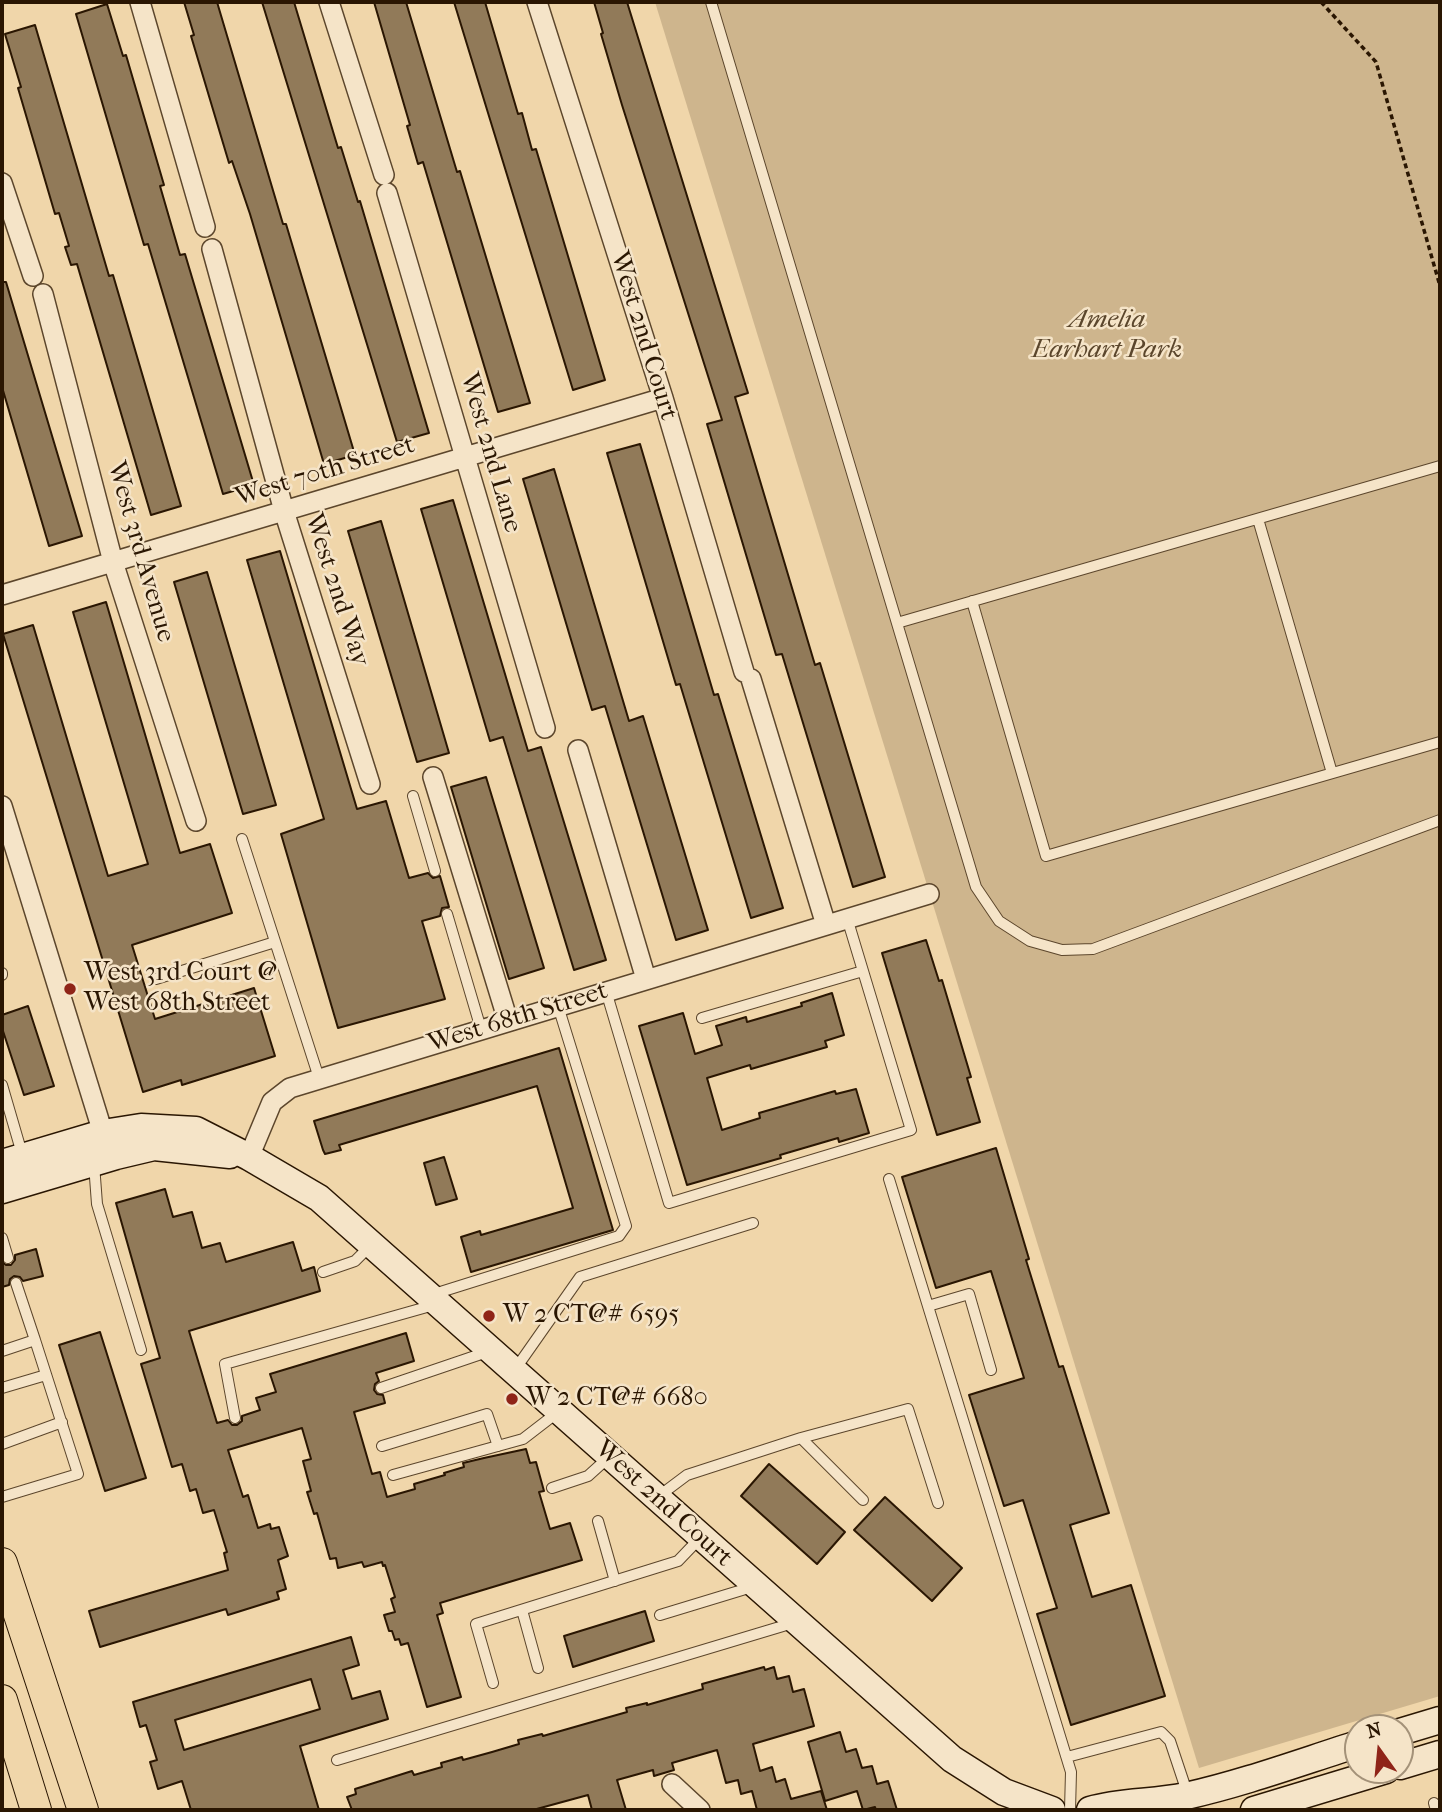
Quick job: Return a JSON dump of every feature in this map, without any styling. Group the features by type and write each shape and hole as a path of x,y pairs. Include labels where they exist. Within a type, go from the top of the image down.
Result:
{"main road":[{"path":"13,1160 103,1133 141,1127 196,1130 249,1157"},
{"path":"2,1190 154,1147 249,1157"},
{"name":"West 2nd Court","path":"249,1157 318,1198 952,1759 1008,1801 1052,1810"},
{"path":"2,1563 83,1810"},
{"path":"2,1700 36,1810"},
{"path":"1414,1728 1440,1720"},
{"path":"1090,1810 1114,1803 1188,1795 1344,1748"},
{"path":"1414,1762 1440,1754"},
{"path":"1254,1810 1344,1783"}],"street":[{"path":"140,2 205,227"},
{"name":"West 2nd Lane","path":"329,2 545,728"},
{"name":"West 2nd Court","path":"537,2 826,925"},
{"path":"2,183 33,276"},
{"name":"West 2nd Way","path":"212,249 284,511 370,784"},
{"name":"West 3rd Avenue","path":"43,294 113,562 196,821"},
{"name":"West 70th Street","path":"2,595 663,398"},
{"path":"578,750 646,979"},
{"path":"433,777 508,1021"},
{"path":"2,806 103,1133"},
{"name":"West 68th Street","path":"249,1157 272,1102 289,1088 929,894"},
{"path":"672,1784 700,1810"}],"lane":[{"path":"710,2 976,887 999,921 1030,941 1062,950 1093,949 1440,820"},
{"path":"897,623 1440,466"},
{"path":"1258,519 1332,773"},
{"path":"972,601 1046,856 1440,741"},
{"path":"413,796 435,871"},
{"path":"242,839 319,1078"},
{"path":"447,914 481,1029"},
{"path":"606,991 669,1203 911,1130 848,918"},
{"path":"156,979 275,942"},
{"path":"702,1018 863,971"},
{"path":"234,1418 225,1364 433,1300 619,1236 626,1226 558,1006"},
{"path":"2,1085 13,1160"},
{"path":"94,1163 97,1204 141,1350"},
{"path":"889,1179 1067,1757 1071,1772 1070,1810"},
{"path":"513,1371 580,1277 753,1223"},
{"path":"2,1238 8,1258"},
{"path":"323,1272 355,1261 372,1245"},
{"path":"2,1497 78,1474 16,1283"},
{"path":"928,1306 969,1294 990,1370"},
{"path":"2,1351 35,1340"},
{"path":"381,1388 491,1351"},
{"path":"2,1388 46,1375"},
{"path":"656,1498 687,1475 801,1438 908,1409 938,1503"},
{"path":"393,1475 523,1439 559,1411"},
{"path":"382,1446 487,1414 498,1446"},
{"path":"2,1444 62,1422"},
{"path":"801,1438 863,1500"},
{"path":"552,1488 587,1476 610,1457"},
{"path":"598,1521 615,1581"},
{"path":"493,1684 476,1625 678,1561 700,1538"},
{"path":"660,1615 756,1586"},
{"path":"522,1610 538,1668"},
{"path":"337,1760 797,1622"},
{"path":"1067,1757 1161,1732 1167,1735 1188,1795"}],"path":[{"path":"1321,2 1376,62 1440,286"}],"green space":[{"name":"Amelia Earhart Park","path":"655,2 1440,2 1440,1696 1380,1714 1344,1714 1344,1725 1199,1768"}],"building":[{"path":"184,2 217,2 355,455 324,464 250,214 232,161 229,163 191,36 194,35"},
{"path":"262,2 294,2 338,148 341,147 358,202 360,201 429,433 397,442"},
{"path":"374,2 406,2 530,403 498,412 423,162 418,164 407,126 410,125"},
{"path":"454,2 485,2 518,114 522,113 532,150 536,149 605,380 573,390"},
{"path":"594,2 627,2 748,393 735,397 815,665 820,663 885,877 853,887 782,654 776,655 707,424 722,420 622,105"},
{"path":"107,4 123,56 126,55 164,185 160,186 180,255 185,254 254,485 223,494 148,244 144,245 76,14"},
{"path":"35,25 181,506 151,515 77,264 71,265 65,247 69,246 59,213 55,214 5,34"},
{"path":"2,282 6,282 82,536 49,546 2,387"},
{"path":"640,444 714,695 718,694 783,908 751,918 680,684 676,685 607,453"},
{"path":"554,469 629,721 643,716 708,930 676,940 605,706 592,710 523,479"},
{"path":"453,500 528,751 541,747 606,960 574,970 503,737 490,741 421,509"},
{"path":"381,521 449,753 417,762 348,531"},
{"path":"280,551 357,809 386,801 409,878 428,873 433,878 440,876 449,907 442,908 440,916 422,921 445,999 338,1028 281,834 324,819 247,560"},
{"path":"207,572 276,805 243,814 174,582"},
{"path":"106,602 180,853 210,844 232,913 132,945 155,1019 254,988 275,1056 182,1085 181,1080 143,1092 3,634 33,625 108,876 148,864 73,612"},
{"path":"486,777 544,968 509,979 451,787"},
{"path":"926,940 939,981 942,980 971,1077 967,1078 980,1122 937,1135 882,953"},
{"path":"832,993 844,1035 825,1041 827,1047 751,1069 750,1065 707,1078 722,1130 760,1118 759,1113 835,1091 836,1094 856,1089 869,1133 839,1142 838,1138 780,1155 781,1158 687,1185 639,1026 683,1013 695,1054 722,1045 716,1026 746,1017 747,1022 802,1006 801,1003"},
{"path":"28,1006 54,1086 24,1095 2,1028 2,1015"},
{"path":"559,1048 613,1230 471,1272 461,1237 480,1231 481,1235 573,1208 537,1086 339,1145 341,1150 325,1154 323,1150 314,1121"},
{"path":"996,1148 1029,1259 1026,1260 1059,1367 1063,1366 1109,1513 1070,1525 1092,1597 1131,1585 1165,1696 1071,1725 1037,1614 1057,1608 1023,1500 1004,1506 969,1395 1024,1378 991,1271 936,1288 902,1177"},
{"path":"444,1157 457,1199 436,1205 424,1163"},
{"path":"165,1189 173,1217 192,1212 202,1248 220,1243 226,1262 293,1242 302,1271 314,1267 320,1291 189,1331 217,1423 228,1420 232,1425 237,1425 242,1421 242,1416 260,1410 256,1398 276,1392 270,1374 406,1333 414,1361 376,1373 379,1381 374,1390 383,1395 385,1403 354,1412 372,1474 380,1472 387,1497 415,1489 414,1484 464,1467 463,1463 484,1458 526,1449 530,1463 536,1462 544,1491 539,1492 550,1529 570,1523 582,1560 440,1603 443,1613 437,1615 461,1697 427,1707 408,1643 401,1645 399,1639 395,1640 384,1615 395,1612 391,1599 395,1597 385,1565 383,1566 382,1562 364,1567 362,1562 338,1568 336,1558 330,1559 317,1513 314,1514 307,1492 311,1491 303,1461 311,1459 302,1428 228,1450 243,1497 248,1495 258,1528 270,1524 271,1529 279,1527 288,1556 278,1560 286,1589 277,1592 279,1599 228,1615 226,1609 100,1647 89,1611 228,1570 224,1553 227,1552 214,1510 203,1513 196,1489 190,1491 182,1464 172,1467 141,1364 160,1358 116,1203"},
{"path":"36,1249 43,1276 23,1281 14,1276 9,1285 2,1287 2,1262 11,1265 15,1255"},
{"path":"100,1332 146,1478 105,1491 59,1345"},
{"path":"769,1464 845,1532 817,1564 741,1496"},
{"path":"885,1497 962,1568 932,1601 854,1530"},
{"path":"645,1611 654,1641 573,1667 564,1636"},
{"path":"351,1637 359,1665 343,1670 352,1699 380,1691 388,1719 300,1746 319,1810 191,1810 182,1781 158,1789 150,1762 157,1760 146,1725 140,1727 133,1702","holes":["311,1679 320,1709 184,1750 175,1720"]},
{"path":"764,1667 765,1670 774,1667 777,1679 789,1676 793,1692 804,1689 814,1726 753,1744 760,1771 772,1767 776,1782 785,1779 791,1799 821,1791 827,1810 757,1810 752,1791 741,1794 738,1780 726,1783 717,1750 672,1763 674,1770 654,1776 653,1770 617,1780 626,1810 592,1810 588,1795 533,1810 352,1810 347,1797 356,1794 355,1789 412,1771 414,1775 442,1767 441,1763 462,1757 463,1760 519,1744 518,1740 542,1734 543,1736 627,1712 626,1708 647,1705 703,1689 702,1684"},
{"path":"840,1732 846,1752 856,1749 862,1768 872,1766 877,1784 888,1781 897,1810 876,1810 875,1807 863,1810 857,1791 825,1801 808,1742"}],"place":[{"name":"West 3rd Court @ West 68th Street","path":"70,989"},
{"name":"W 2 CT@# 6595","path":"489,1316"},
{"name":"W 2 CT@# 6680","path":"512,1399"}]}
